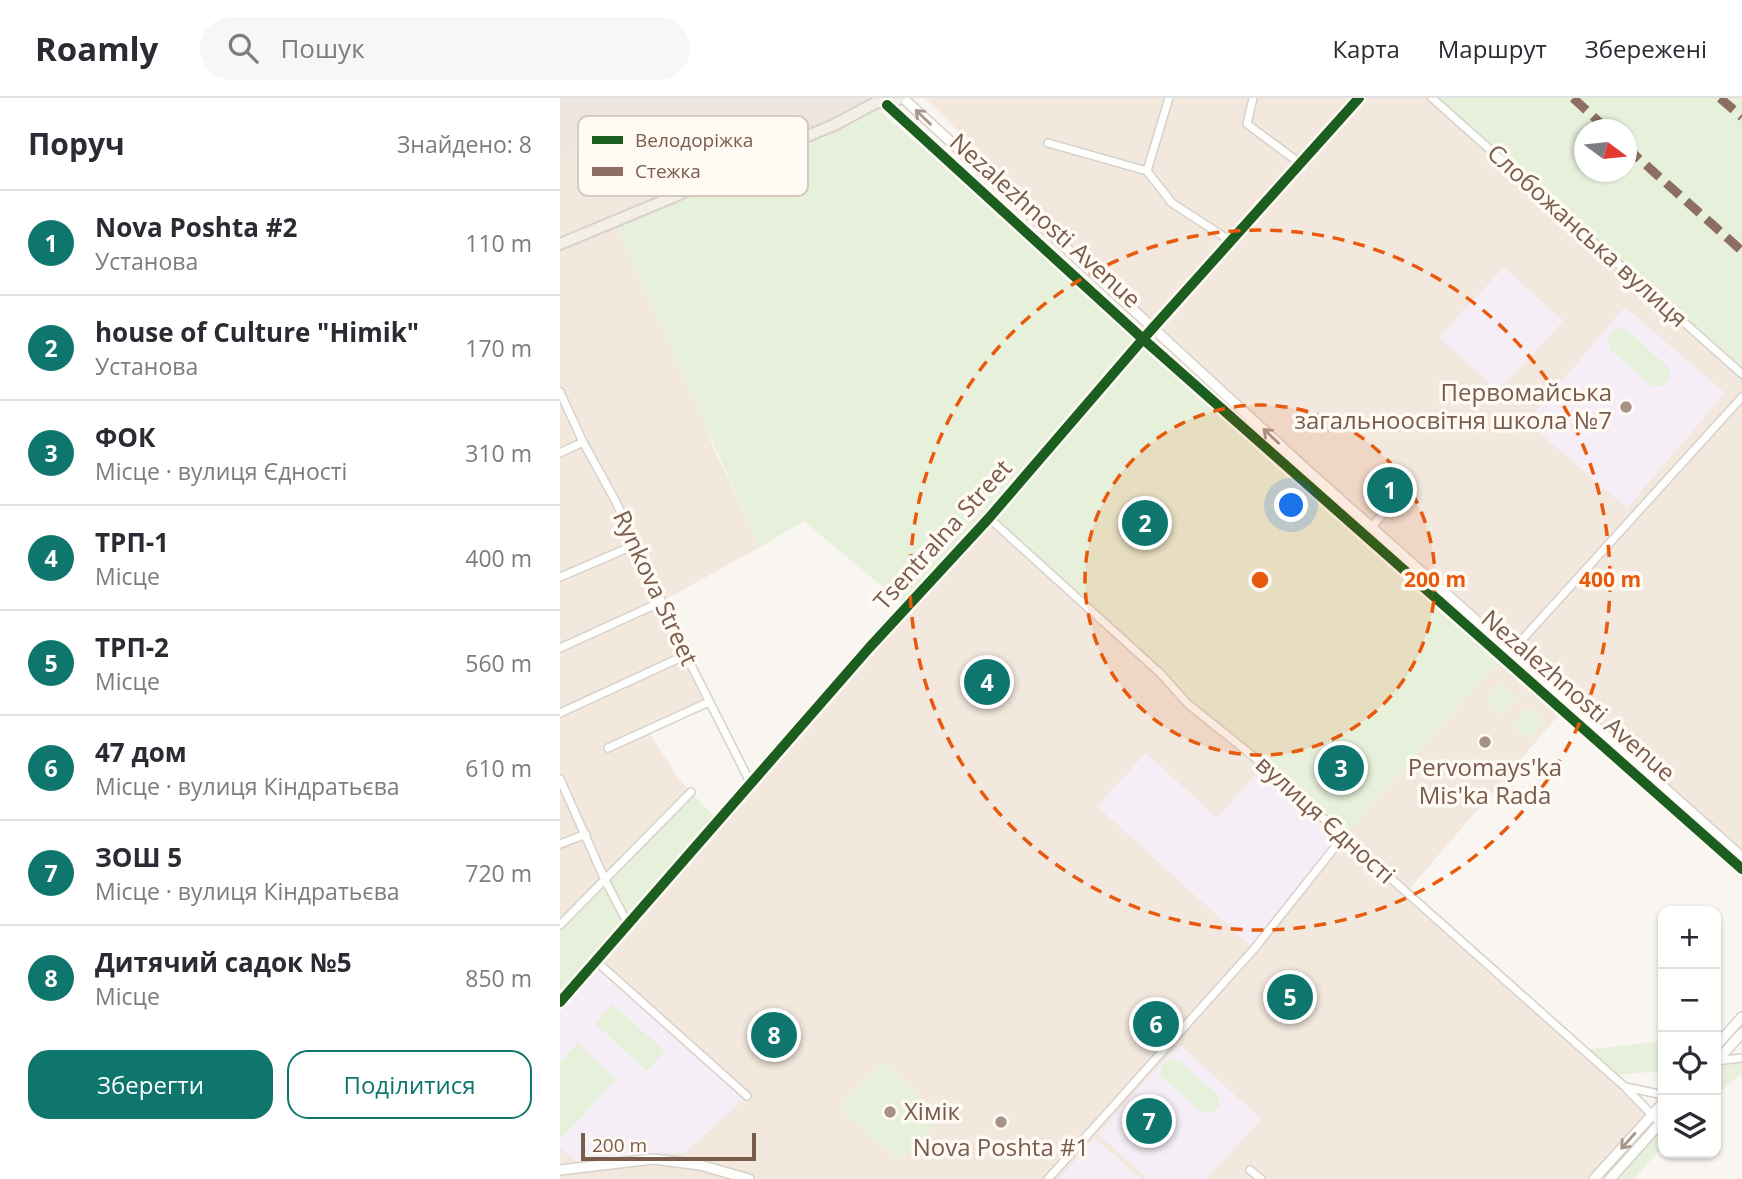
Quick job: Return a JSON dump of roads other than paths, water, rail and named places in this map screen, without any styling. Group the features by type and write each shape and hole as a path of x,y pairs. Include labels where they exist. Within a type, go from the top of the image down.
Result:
{"main road":[{"path":"808,135 879,102 894,104 901,98"},
{"path":"560,244 675,196"}],"street":[{"name":"Nezalezhnosti Avenue","path":"901,98 1154,328 1503,658 1718,841 1742,857"},
{"path":"1147,171 1169,98"},
{"path":"1253,98 1247,124 1301,164"},
{"name":"Tsentralna Street","path":"560,1002 869,648 989,518 1143,339 1359,98"},
{"name":"Слобожанська вулиця","path":"1432,98 1742,374"},
{"name":"Nezalezhnosti Avenue","path":"879,102 1143,339 1511,651 1718,841 1742,869"},
{"path":"1048,143 1147,171 1172,203 1232,242"},
{"name":"Rynkova Street","path":"560,392 583,442 615,500 686,655 751,784"},
{"path":"1503,658 1742,397"},
{"path":"560,453 583,442"},
{"path":"1369,531 1386,510 1373,499"},
{"name":"вулиця Єдності","path":"989,518 1160,673 1188,704 1264,765 1658,1118"},
{"path":"560,577 635,545"},
{"path":"560,649 661,602"},
{"path":"560,713 686,655"},
{"path":"608,748 709,702"},
{"path":"560,779 605,880 628,924"},
{"path":"560,925 691,792"},
{"path":"560,844 586,834"},
{"path":"1048,1179 1254,949 1343,837"},
{"path":"596,961 747,1096"},
{"path":"1721,1040 1742,1017"},
{"path":"1721,1056 1742,1033"},
{"path":"1721,1060 1742,1058"},
{"path":"1625,1087 1658,1094"},
{"path":"1594,1179 1658,1107"},
{"path":"1610,1179 1658,1125"},
{"path":"560,1170 653,1159 701,1165 748,1179"},
{"path":"1250,1170 1261,1179"}],"place":[{"name":"Первомайська загальноосвітня школа №7","path":"1626,407"},
{"name":"Nova Poshta #2","path":"1390,490"},
{"name":"house of Culture \"Himik\"","path":"1145,523"},
{"name":"ТРП-1","path":"987,682"},
{"name":"Pervomays'ka Mis'ka Rada","path":"1485,742"},
{"name":"ФОК","path":"1341,768"},
{"name":"ТРП-2","path":"1290,997"},
{"name":"47 дом","path":"1156,1024"},
{"name":"Дитячий садок №5","path":"774,1035"},
{"name":"Хімік","path":"890,1112"},
{"name":"ЗОШ 5","path":"1149,1121"},
{"name":"Nova Poshta #1","path":"1001,1122"}]}
